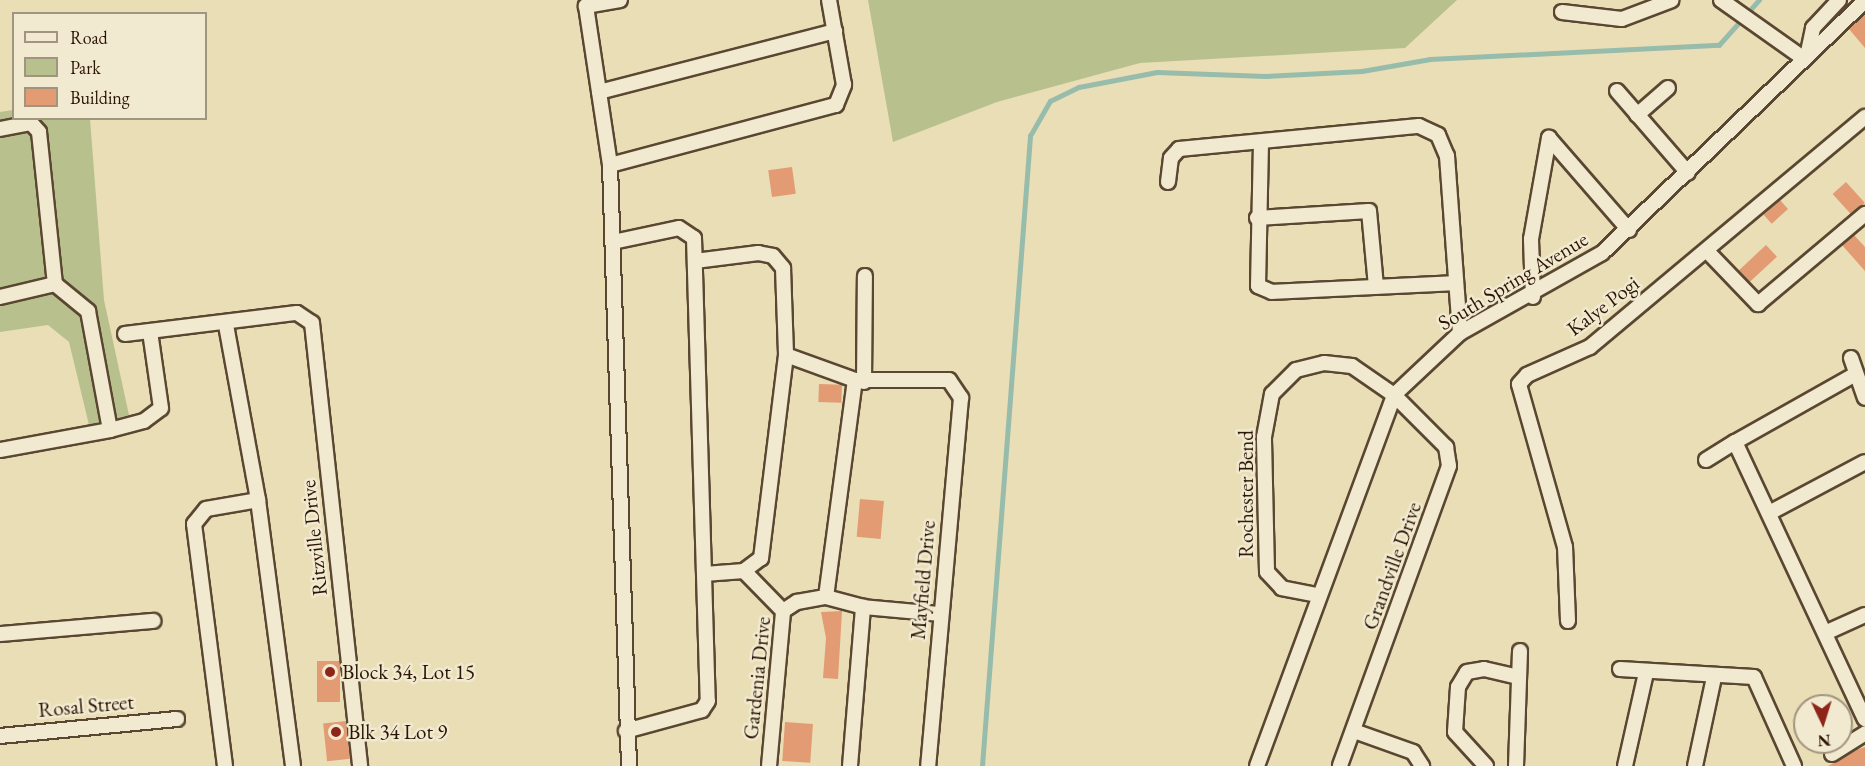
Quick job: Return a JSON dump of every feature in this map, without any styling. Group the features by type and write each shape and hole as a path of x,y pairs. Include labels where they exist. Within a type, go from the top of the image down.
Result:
{"street":[{"path":"620,0 586,6 610,165 626,731 629,766"},
{"path":"610,165 836,105 844,85 830,0"},
{"path":"1562,12 1622,20 1672,0"},
{"path":"1721,0 1805,55"},
{"path":"1838,1 1847,15"},
{"name":"South Spring Avenue","path":"1805,55 1813,28 1838,1"},
{"name":"South Spring Avenue","path":"1257,766 1317,595 1394,395 1460,333 1533,297 1629,230 1805,55 1865,1"},
{"path":"599,92 835,31"},
{"path":"1637,115 1668,88"},
{"path":"1617,91 1688,173"},
{"name":"Kalye Pogi","path":"1568,621 1565,547 1519,384 1527,375 1590,347 1865,117"},
{"path":"0,129 31,123 39,132 56,284 88,311 110,430"},
{"path":"1168,182 1171,158 1179,149 1261,143 1419,126 1438,135 1447,156 1460,333"},
{"path":"1533,297 1531,239 1549,138 1629,230"},
{"path":"1261,143 1257,218 1258,286 1272,292 1456,283"},
{"path":"1257,218 1369,211 1376,287"},
{"path":"1707,251 1758,304 1865,214"},
{"path":"613,242 680,228 694,238 708,701 702,710 626,731"},
{"path":"695,261 773,256 783,268 786,355 761,558 744,571 704,574"},
{"path":"826,597 859,381 865,276"},
{"path":"0,297 56,284"},
{"name":"Ritzville Drive","path":"226,325 297,313 312,323 360,766"},
{"path":"125,334 226,325 258,500 293,766"},
{"path":"0,450 110,430 144,421 161,408 150,332"},
{"path":"786,355 859,381"},
{"path":"1851,358 1854,375 1865,398"},
{"name":"Rochester Bend","path":"1317,595 1282,588 1267,572 1264,437 1272,394 1296,370 1324,363 1352,366 1394,395"},
{"path":"1706,460 1854,375"},
{"name":"Mayfield Drive","path":"859,381 949,380 961,399 928,766"},
{"name":"Grandville Drive","path":"1340,766 1449,466 1446,447 1394,395"},
{"path":"1735,442 1771,512 1865,719"},
{"path":"1771,512 1865,462"},
{"path":"225,766 194,524 206,509 258,500"},
{"path":"744,571 783,611"},
{"name":"Gardenia Drive","path":"769,766 783,611 797,602 826,597 863,607 940,614"},
{"path":"850,766 863,607"},
{"path":"1825,633 1865,615"},
{"path":"0,634 153,621"},
{"path":"1516,766 1520,651"},
{"path":"1486,766 1455,732 1458,687 1467,672 1484,669 1519,677"},
{"path":"1620,669 1646,673 1754,677 1794,766"},
{"path":"1624,766 1646,673"},
{"path":"1695,766 1714,677"},
{"name":"Rosal Street","path":"0,736 177,719"},
{"path":"1354,730 1413,752 1422,766"}],"green space":[{"path":"868,0 1457,0 1405,48 1140,63 997,102 893,142"},
{"path":"12,110 12,120 90,120 104,300 129,415 89,425 69,342 48,325 0,332 0,112"}],"building":[{"path":"1865,13 1865,48 1849,29"},
{"path":"792,167 796,194 772,197 768,170"},
{"path":"1846,182 1865,203 1851,215 1833,194"},
{"path":"1780,200 1788,209 1772,224 1764,215"},
{"path":"1854,235 1865,247 1865,271 1842,245"},
{"path":"1766,245 1777,257 1749,283 1738,271"},
{"path":"819,384 842,385 841,403 818,402"},
{"path":"860,499 884,501 881,539 857,537"},
{"path":"842,611 838,679 823,678 826,638 821,612"},
{"path":"317,661 340,661 340,702 317,702"},
{"path":"346,721 350,759 327,761 323,723"},
{"path":"785,722 813,724 810,763 782,761"},
{"path":"1865,747 1865,766 1828,766 1853,754 1856,750"}],"waterway":[{"path":"982,766 1030,136 1050,101 1079,87 1157,72 1265,76 1362,71 1430,59 1719,45 1759,0"}],"place":[{"name":"Block 34, Lot 15","path":"330,672"},
{"name":"Blk 34 Lot 9","path":"336,732"}]}
